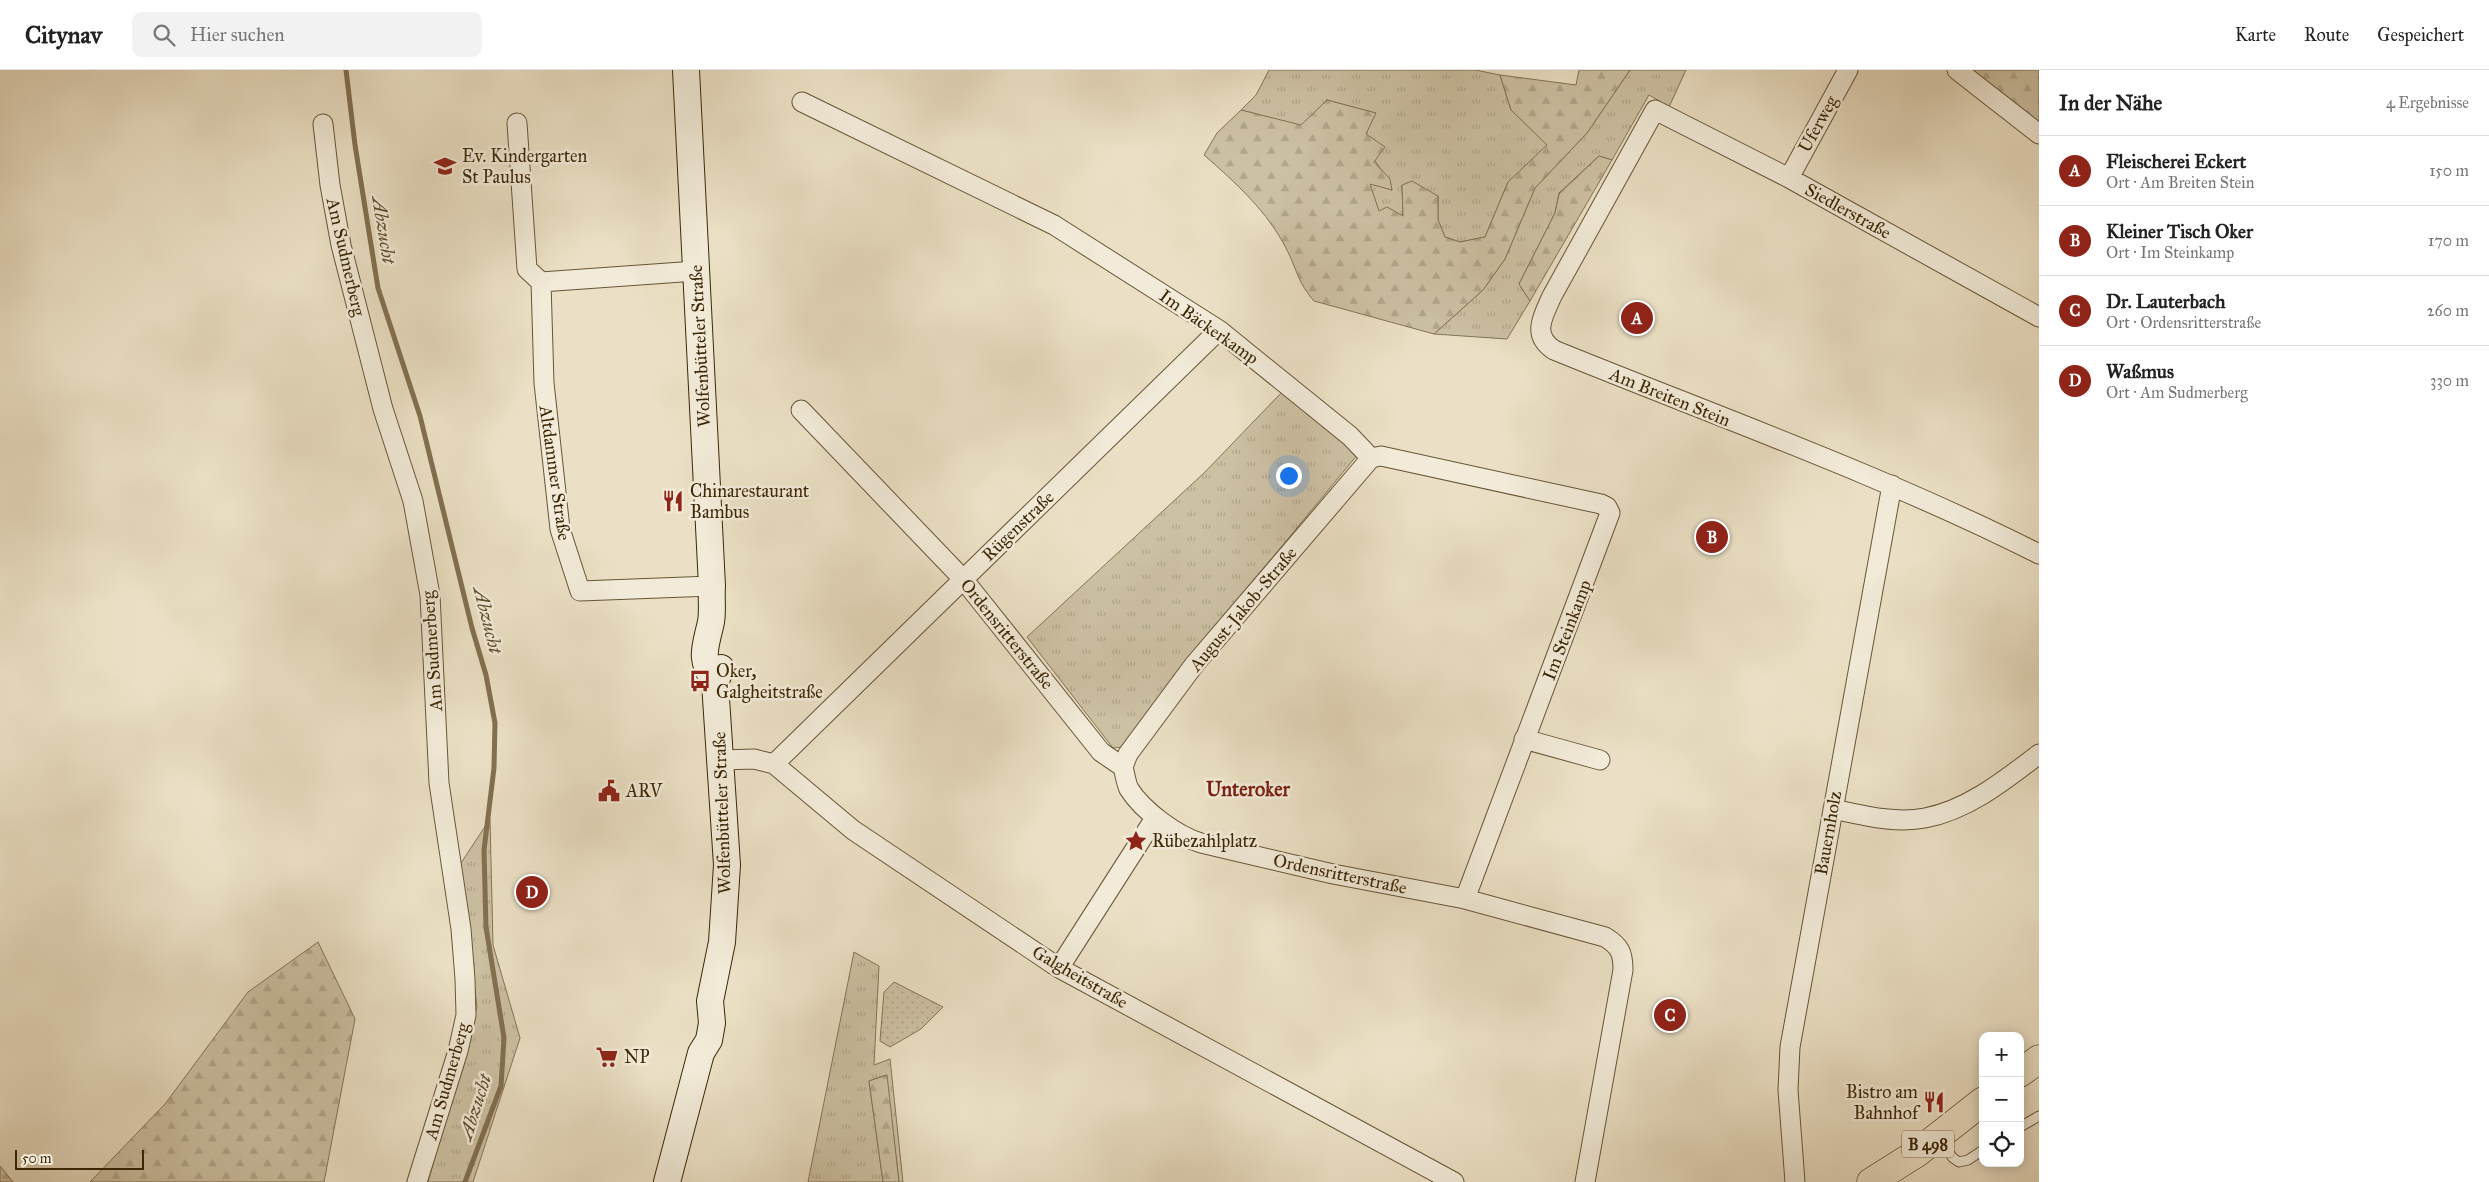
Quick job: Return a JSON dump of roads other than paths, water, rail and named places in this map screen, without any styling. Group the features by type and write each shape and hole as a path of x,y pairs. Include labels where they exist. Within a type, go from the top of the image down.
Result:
{"main road":[{"name":"Wolfenbütteler Straße","path":"667,1182 701,1053 709,1040 712,1023 710,1001 722,942 727,865 722,760 715,683 721,668 719,639 711,621 712,586 686,70"},
{"path":"2024,1070 2039,1059"},
{"name":"B 498","path":"1871,1182 1917,1153 1979,1104"}],"street":[{"name":"Uferweg","path":"1789,178 1848,70"},
{"path":"1957,70 2039,134"},
{"name":"Im Bäckerkamp","path":"802,102 1054,225 1219,330 1350,436 1372,458"},
{"name":"Siedlerstraße","path":"1655,110 1789,178 2039,317"},
{"name":"Am Breiten Stein","path":"1655,110 1552,296 1540,322 1539,331 1542,339 1554,350 1892,485 1961,515 2039,554"},
{"path":"517,123 527,269 541,282 696,271"},
{"name":"Am Sudmerberg","path":"323,124 330,185 341,245 383,409 413,501 430,595 439,783 461,929 466,979 466,1014 458,1051 417,1182"},
{"name":"Altdammer Straße","path":"541,282 544,383 560,529 580,591 712,586"},
{"name":"Rügenstraße","path":"774,764 1219,330"},
{"name":"Ordensritterstraße","path":"801,410 963,579 1101,752 1124,767 1129,789 1155,818 1192,840 1201,843 1333,874 1465,899 1605,937 1617,944 1623,955 1623,970 1584,1182"},
{"name":"Im Steinkamp","path":"1372,458 1381,456 1601,504 1607,507 1610,514 1610,520 1524,739 1465,899"},
{"name":"August-Jakob-Straße","path":"1124,767 1128,754 1194,665 1372,458"},
{"name":"Bauernholz","path":"1795,1182 1788,1090 1790,1047 1892,485"},
{"path":"1524,739 1600,760"},
{"path":"1833,809 1884,819 1924,819 1958,808 1998,785 2039,754"},
{"name":"Galgheitstraße","path":"722,760 754,759 774,764 853,830 1058,968 1454,1182"},
{"path":"1058,968 1155,818"}],"lane":[{"path":"2024,1125 2039,1116"},
{"path":"1937,1137 1953,1158 1959,1162 1968,1160 1979,1153"}],"waterway":[{"name":"Abzucht","path":"346,70 355,145 378,288 420,416 472,628 486,675 495,723 494,768 484,850 486,927 504,1038 501,1086 465,1182"}],"place":[{"name":"Ev. Kindergarten St Paulus","path":"445,166"},
{"name":"Fleischerei Eckert","path":"1637,318"},
{"name":"Chinarestaurant Bambus","path":"673,501"},
{"name":"Kleiner Tisch Oker","path":"1712,537"},
{"name":"Oker, Galgheitstraße","path":"700,681"},
{"name":"ARV","path":"609,791"},
{"name":"Rübezahlplatz","path":"1136,841"},
{"name":"Waßmus","path":"532,892"},
{"name":"Dr. Lauterbach","path":"1670,1015"},
{"name":"NP","path":"607,1057"},
{"name":"Bistro am Bahnhof","path":"1934,1102"}],"district":[{"name":"Unteroker","path":"1248,789"}]}
